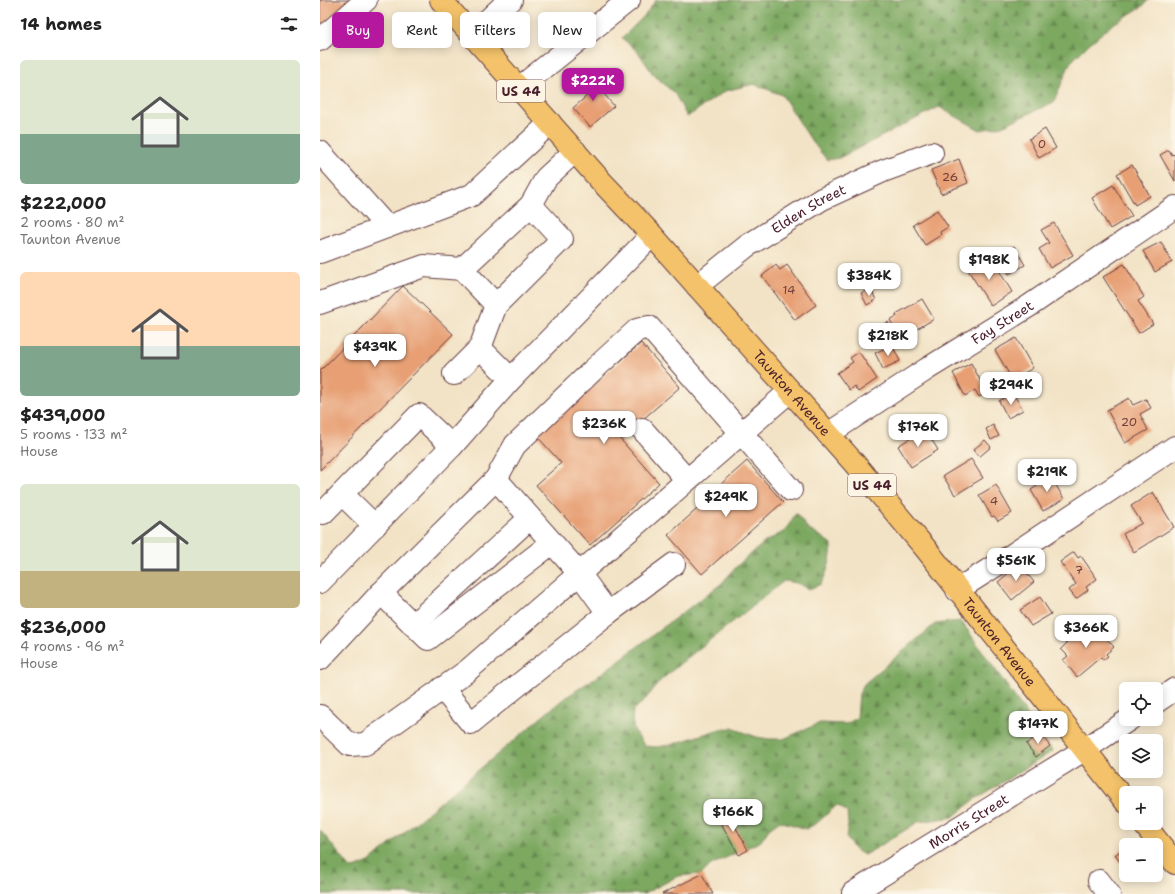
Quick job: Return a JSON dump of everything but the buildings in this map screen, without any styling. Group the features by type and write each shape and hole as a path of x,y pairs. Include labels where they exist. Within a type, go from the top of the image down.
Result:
{"highway":[{"name":"Taunton Avenue","path":"440,0 460,22"},
{"name":"Taunton Avenue","path":"484,48 854,463 926,549 1119,793"},
{"path":"1149,830 1174,859"}],"street":[{"path":"320,40 366,0"},
{"path":"519,88 629,0"},
{"path":"495,12 506,1"},
{"path":"320,252 472,195 550,123"},
{"path":"462,269 531,205 546,178 575,151"},
{"path":"320,152 387,227"},
{"name":"Elden Street","path":"697,286 747,246 822,199 883,171 932,153"},
{"path":"454,374 480,348 496,305 562,239 531,205"},
{"name":"Fay Street","path":"828,434 927,369 1029,306 1175,207"},
{"path":"320,582 452,446 511,379 652,235"},
{"path":"320,303 424,266 462,269 496,305"},
{"path":"320,659 381,593 496,480 515,445 636,330 649,327 791,490"},
{"path":"480,348 511,379"},
{"path":"320,716 350,745 365,744 467,671 790,391"},
{"path":"320,511 323,513 419,415 452,446"},
{"path":"642,429 686,480"},
{"path":"957,590 1010,557 1175,447"},
{"path":"496,480 579,573 608,613"},
{"path":"342,494 375,526"},
{"path":"413,625 530,518"},
{"path":"381,593 428,639 552,543"},
{"path":"442,688 471,723 608,613 674,564"},
{"path":"1163,697 1175,689"},
{"name":"Morris Street","path":"853,893 1084,750 1120,726"}],"green space":[{"path":"656,0 1148,0 1143,6 1113,24 1090,43 1070,63 1054,102 1002,126 980,130 939,107 839,158 827,160 811,140 782,95 754,84 725,91 687,117 675,94 653,74 638,52 622,38 644,16"},
{"path":"796,513 809,530 822,537 832,545 829,565 821,584 809,589 797,583 784,581 660,681 643,702 633,710 632,721 634,729 645,746 657,747 670,745 720,729 732,728 757,737 783,739 820,723 846,724 857,718 859,694 864,684 935,624 961,621 1053,751 974,800 953,817 918,822 864,855 854,849 846,837 848,825 847,812 837,805 817,823 806,829 780,821 769,829 761,841 711,865 702,874 678,876 644,894 320,894 320,830 352,869 369,862 562,700 602,673 721,584 738,565 765,542 785,531"}]}
